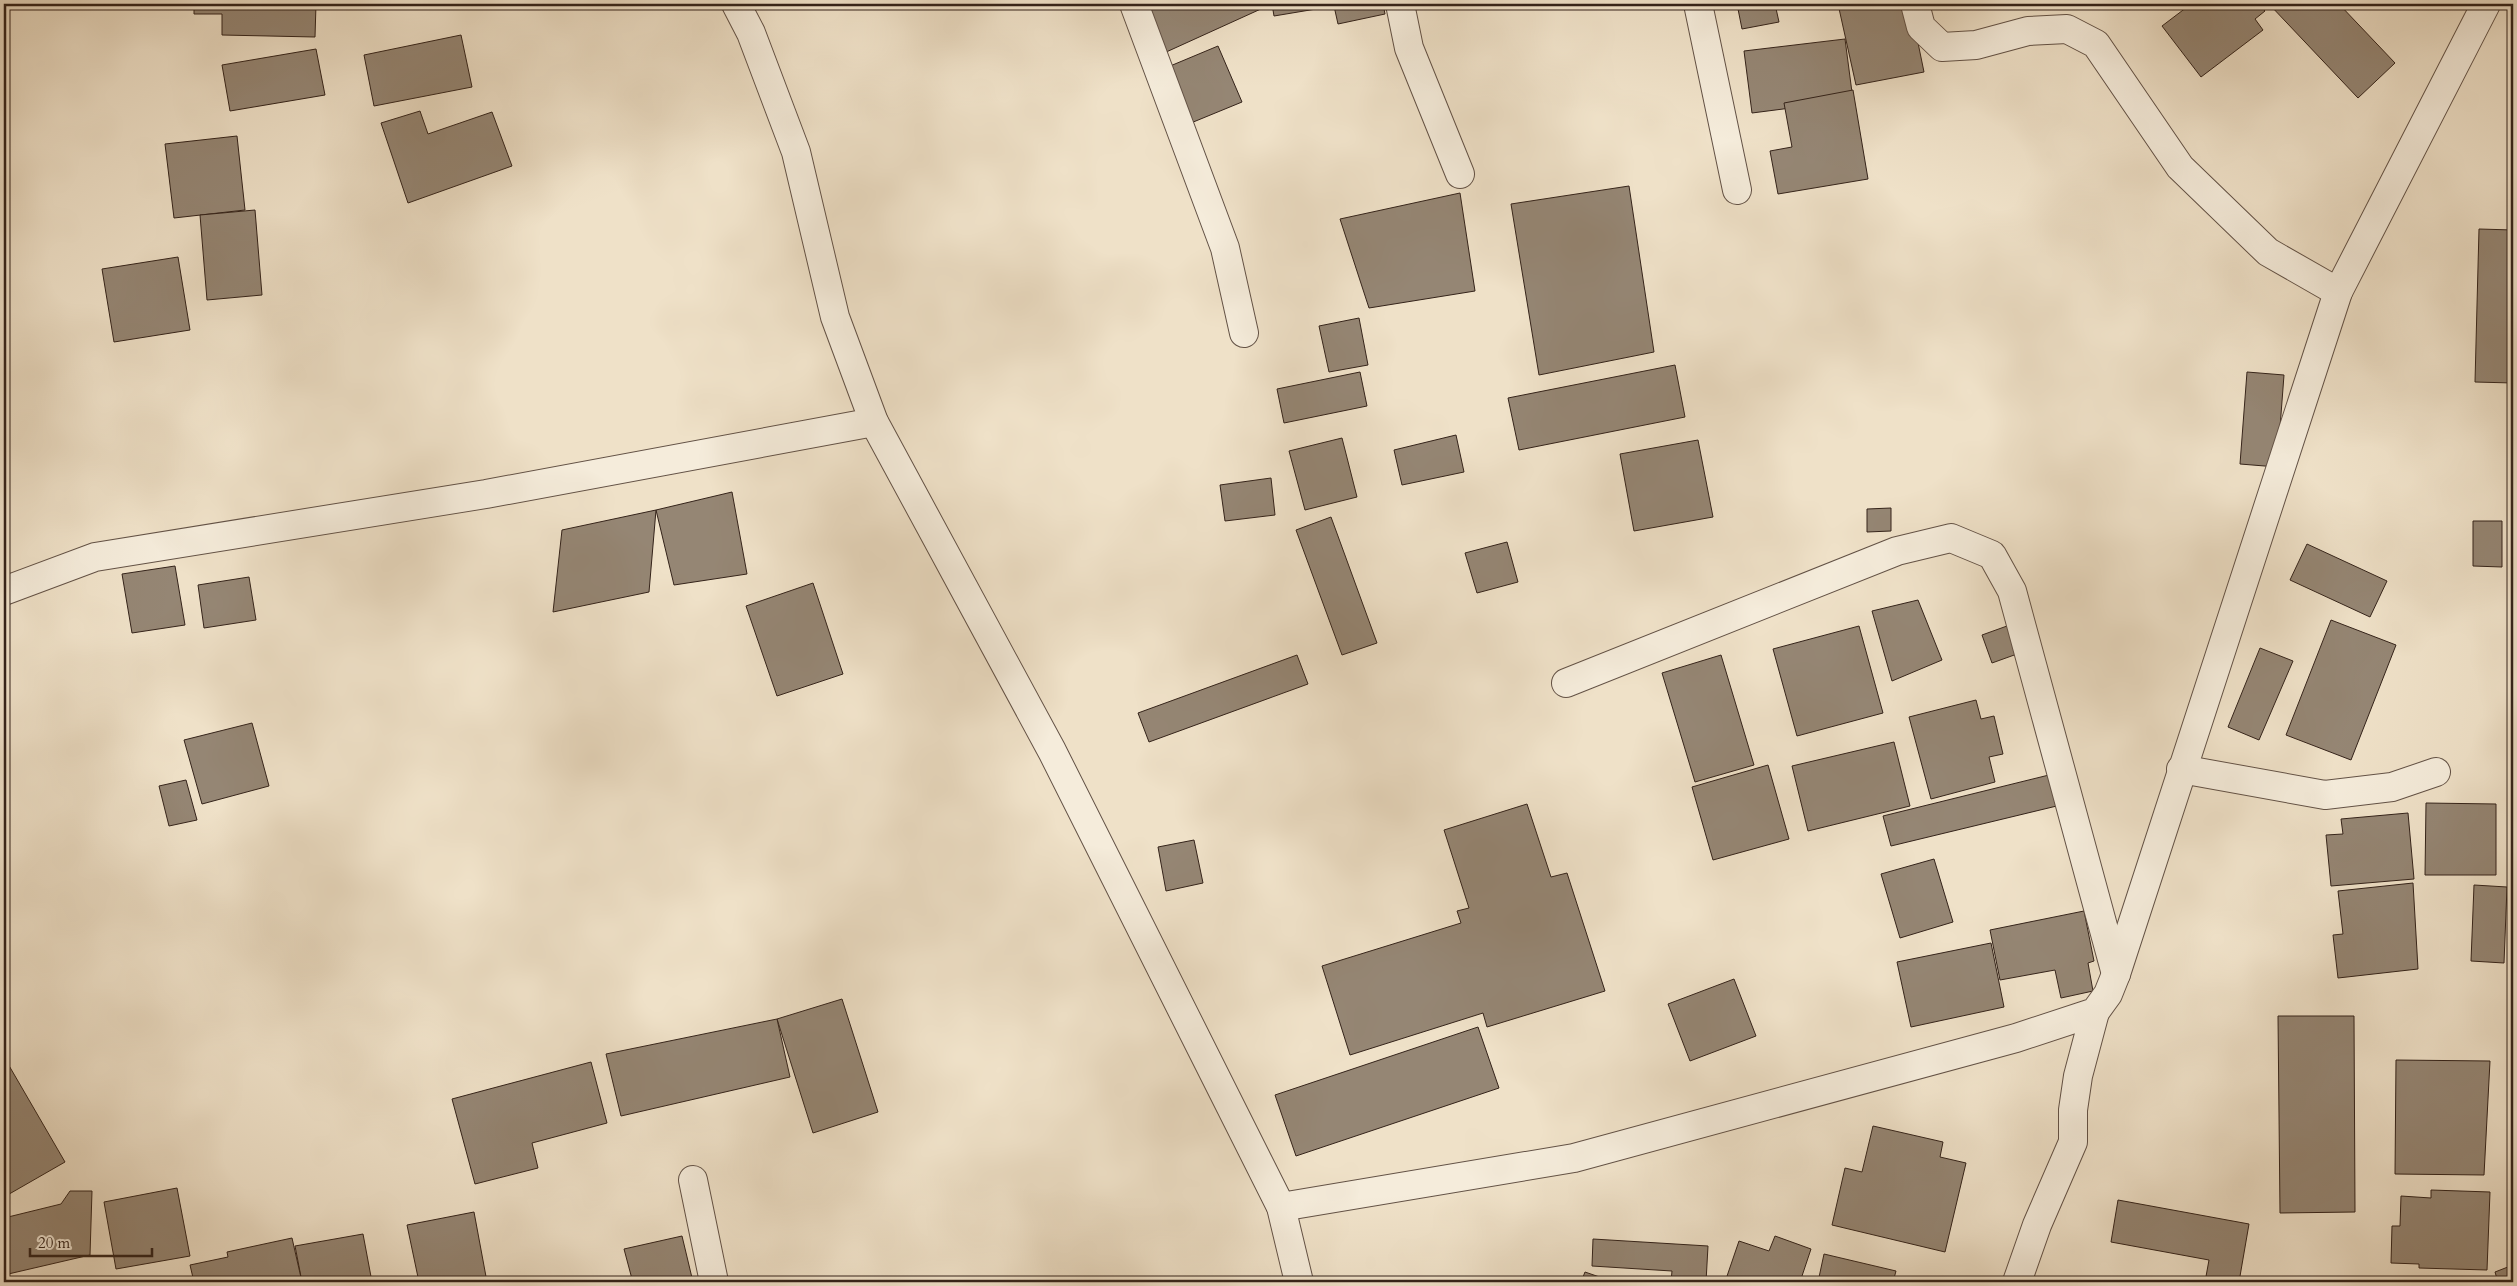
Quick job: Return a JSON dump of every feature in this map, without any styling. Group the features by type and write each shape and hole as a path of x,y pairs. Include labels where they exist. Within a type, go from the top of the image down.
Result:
{"street":[{"path":"736,4 751,33 796,152 835,317 874,422 1052,751 1281,1207 1299,1282"},
{"path":"1134,4 1225,248 1244,334"},
{"path":"1400,4 1409,48 1460,174"},
{"path":"1698,4 1737,190"},
{"path":"1915,4 1921,27 1942,47 1976,45 2028,31 2067,29 2096,44 2180,167 2268,252 2338,292"},
{"path":"2017,1282 2037,1225 2073,1142 2073,1110 2078,1076 2095,1012 2108,994 2116,974 2181,769 2338,292 2486,4"},
{"path":"4,591 95,557 486,494 874,422"},
{"path":"1566,682 1897,551 1951,538 1992,555 2012,591 2116,974"},
{"path":"2181,769 2325,795 2392,787 2436,772"},
{"path":"1281,1207 1574,1158 2016,1038 2095,1012"},
{"path":"693,1180 714,1282"}],"building":[{"path":"194,4 316,4 315,37 222,35 222,14 194,14"},
{"path":"1142,4 1261,4 1263,8 1164,53"},
{"path":"1272,4 1383,4 1385,14 1338,24 1334,6 1274,16"},
{"path":"1737,4 1775,4 1779,22 1742,29"},
{"path":"1838,4 1910,4 1924,72 1856,85"},
{"path":"2191,4 2259,4 2265,11 2255,19 2263,30 2201,77 2162,26"},
{"path":"2269,4 2339,4 2395,63 2358,98"},
{"path":"461,35 472,87 374,106 364,55"},
{"path":"1845,39 1853,100 1752,113 1744,51"},
{"path":"1218,46 1242,102 1186,125 1163,69"},
{"path":"316,49 325,95 230,111 222,65"},
{"path":"1853,90 1868,179 1778,194 1770,151 1792,147 1784,103"},
{"path":"420,111 428,134 492,112 512,166 408,203 381,123"},
{"path":"237,136 245,210 174,218 165,144"},
{"path":"1629,186 1654,352 1539,375 1511,204"},
{"path":"1460,193 1475,291 1369,308 1340,219"},
{"path":"255,210 262,295 207,300 200,215"},
{"path":"2479,229 2513,230 2513,383 2475,382"},
{"path":"178,257 190,330 114,342 102,269"},
{"path":"1359,318 1368,365 1329,372 1319,326"},
{"path":"1675,365 1685,417 1519,450 1508,398"},
{"path":"1360,372 1367,406 1284,423 1277,389"},
{"path":"2247,372 2284,375 2277,467 2240,464"},
{"path":"1456,435 1464,472 1402,485 1394,450"},
{"path":"1342,438 1357,497 1305,510 1289,451"},
{"path":"1698,440 1713,517 1634,531 1620,454"},
{"path":"1271,478 1275,515 1225,521 1220,485"},
{"path":"732,492 747,574 674,585 656,510"},
{"path":"1891,508 1891,531 1867,532 1867,509"},
{"path":"656,510 649,592 553,612 562,530"},
{"path":"1331,517 1377,643 1342,655 1296,530"},
{"path":"2473,521 2502,521 2502,567 2473,566"},
{"path":"1507,542 1518,582 1477,593 1465,553"},
{"path":"2307,544 2387,581 2370,617 2290,580"},
{"path":"175,566 185,625 132,633 122,574"},
{"path":"249,577 256,620 204,628 198,585"},
{"path":"813,583 843,674 777,696 746,606"},
{"path":"1918,600 1942,660 1892,681 1872,611"},
{"path":"2331,620 2396,645 2351,760 2286,735"},
{"path":"1859,626 1883,713 1797,736 1773,649"},
{"path":"2007,626 2017,654 1992,663 1982,635"},
{"path":"2260,648 2293,661 2259,740 2228,727"},
{"path":"1297,655 1308,684 1149,742 1138,713"},
{"path":"1721,655 1754,765 1695,782 1662,673"},
{"path":"1976,700 1981,719 1994,716 2003,754 1989,757 1995,782 1931,799 1909,717"},
{"path":"252,723 269,786 202,804 184,740"},
{"path":"1894,742 1910,806 1808,831 1792,766"},
{"path":"1768,765 1789,839 1713,860 1692,787"},
{"path":"2057,773 2065,804 1891,846 1883,816"},
{"path":"186,780 197,820 169,826 159,786"},
{"path":"2426,803 2496,804 2496,875 2425,875"},
{"path":"1527,804 1551,877 1567,873 1605,991 1487,1027 1483,1013 1350,1055 1322,966 1461,923 1457,911 1469,908 1444,830"},
{"path":"2408,813 2414,879 2331,886 2326,835 2343,834 2341,819"},
{"path":"1194,840 1203,883 1166,891 1158,847"},
{"path":"1934,859 1953,922 1900,938 1881,874"},
{"path":"2413,883 2418,969 2338,978 2333,935 2343,934 2338,891"},
{"path":"2474,885 2507,887 2504,963 2471,961"},
{"path":"2084,911 2094,961 2088,963 2093,991 2061,998 2055,970 2000,980 1990,930"},
{"path":"1991,943 2004,1007 1911,1027 1897,962"},
{"path":"1734,979 1756,1036 1690,1061 1668,1004"},
{"path":"842,999 878,1112 813,1133 777,1019"},
{"path":"2278,1016 2354,1016 2355,1212 2280,1213"},
{"path":"777,1019 790,1077 621,1116 606,1054"},
{"path":"1478,1027 1499,1088 1296,1156 1275,1095"},
{"path":"4,1057 65,1162 4,1197"},
{"path":"2396,1060 2490,1061 2484,1175 2395,1174"},
{"path":"591,1062 607,1123 532,1143 538,1168 475,1184 452,1099"},
{"path":"1873,1126 1943,1142 1940,1157 1966,1163 1945,1252 1832,1225 1845,1168 1862,1172"},
{"path":"177,1188 190,1256 116,1269 104,1202"},
{"path":"2431,1190 2490,1192 2487,1270 2419,1268 2419,1264 2391,1263 2392,1226 2400,1226 2401,1196 2431,1198"},
{"path":"70,1191 92,1191 90,1255 4,1275 4,1218 61,1204"},
{"path":"2118,1200 2249,1224 2239,1282 2205,1282 2209,1260 2111,1242"},
{"path":"474,1212 487,1282 419,1282 407,1225"},
{"path":"363,1234 372,1282 302,1282 295,1246"},
{"path":"682,1236 693,1282 619,1282 632,1279 624,1249"},
{"path":"1775,1236 1811,1249 1800,1282 1725,1282 1739,1241 1769,1251"},
{"path":"292,1238 302,1282 194,1282 190,1265 228,1257 227,1252"},
{"path":"1593,1239 1708,1246 1706,1282 1671,1282 1672,1271 1592,1266"},
{"path":"1824,1254 1896,1271 1893,1282 1818,1282"},
{"path":"2513,1265 2513,1282 2498,1282 2495,1272"},
{"path":"1585,1272 1614,1282 1581,1282"}]}
